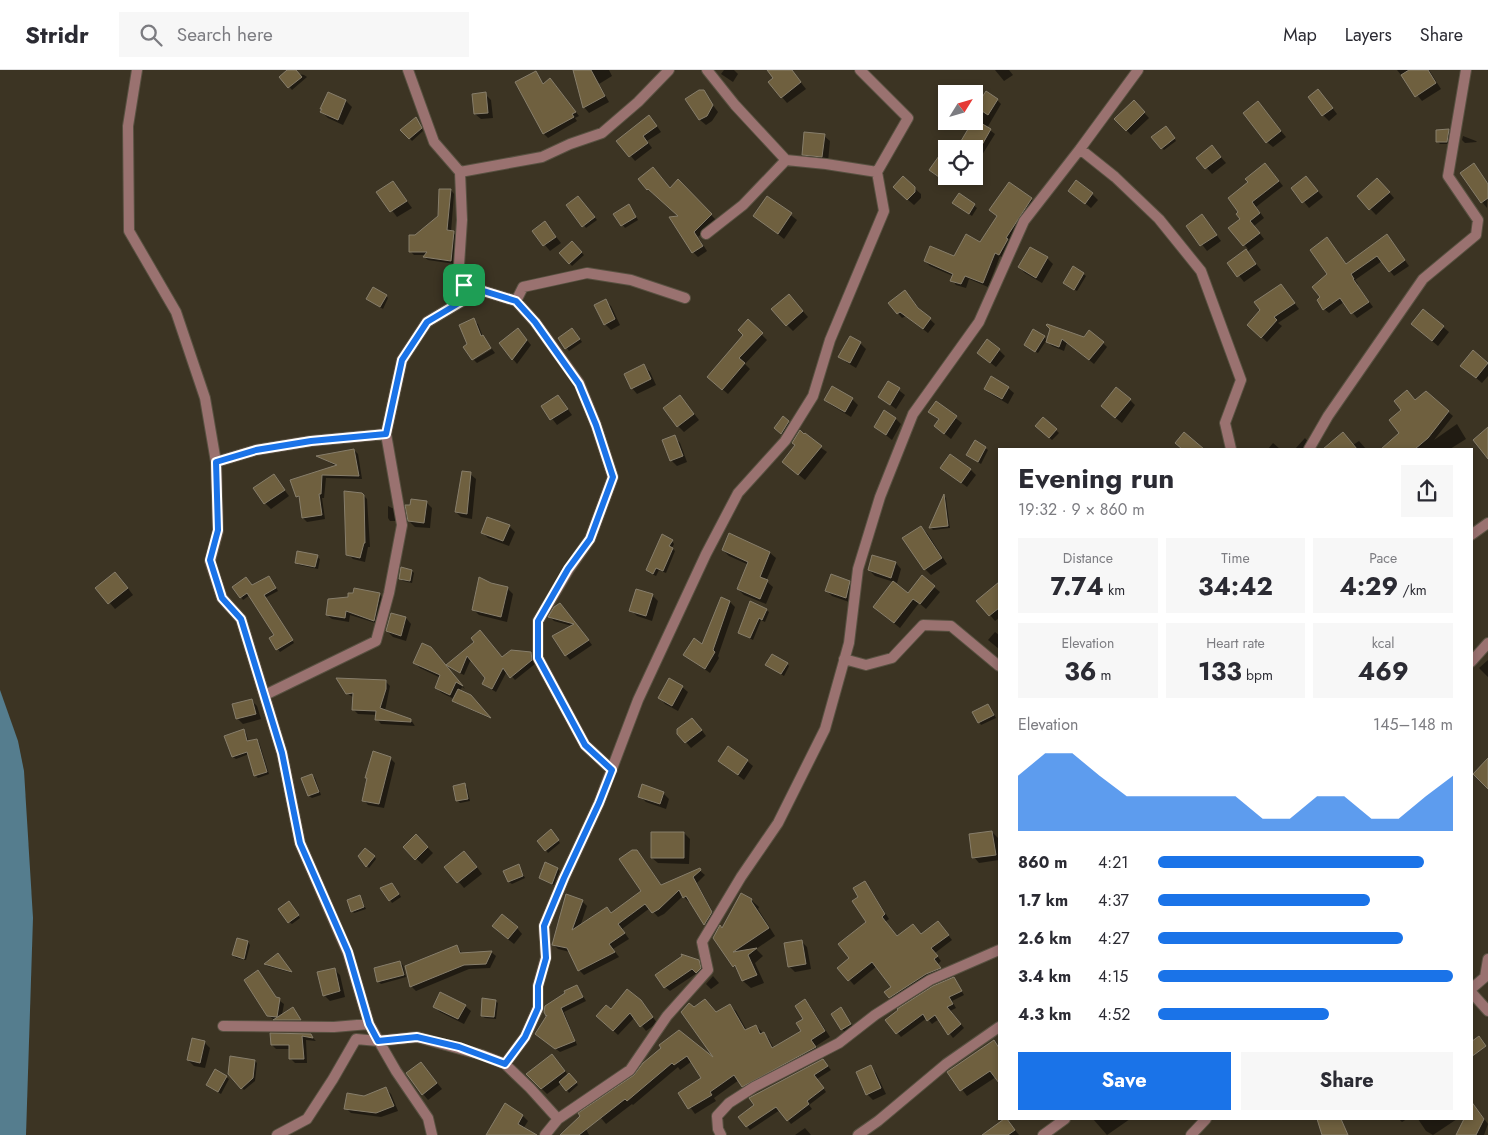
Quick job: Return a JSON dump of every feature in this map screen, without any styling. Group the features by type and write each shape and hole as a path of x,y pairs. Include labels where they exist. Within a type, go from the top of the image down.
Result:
{"street":[{"path":"137,70 128,126 130,231 176,312 205,398 216,462 218,530 210,560 222,598 241,619 282,753 300,843 348,952 369,1024 428,1118 432,1135"},
{"path":"264,695 376,642 389,592 402,525 386,434 402,360 427,322 464,300 464,285 459,265 462,220 460,172 434,142 408,70"},
{"path":"460,172 542,157 570,144 602,133 638,102 669,70"},
{"path":"707,70 735,105 786,160 877,172"},
{"path":"505,1064 525,1037 538,1008 538,986 546,958 544,926 599,803 642,691 706,554 738,493 785,441 813,396 830,340 884,211 877,172 908,118 860,70"},
{"path":"545,1135 558,1119 630,1070 667,1016 708,970 702,942 741,878 778,823 825,729 849,643 858,569 880,497 913,414 980,322 1024,220 1080,149 1138,70"},
{"path":"1310,448 1328,416 1423,279 1476,235 1478,220 1448,176 1466,70"},
{"path":"1080,149 1115,177 1159,219 1201,271 1241,380 1225,423 1231,448"},
{"path":"706,234 743,205 786,160"},
{"path":"516,301 523,287 587,273 631,280 685,298"},
{"path":"464,285 516,301 535,322 579,384 596,425 613,477 590,539 568,569 538,621 538,658 585,745 612,770"},
{"path":"216,462 256,450 311,441 386,434"},
{"path":"1473,534 1488,523"},
{"path":"844,660 866,665 892,658 923,625 951,626 998,665"},
{"path":"1473,660 1488,643"},
{"path":"721,1135 718,1129 717,1116 729,1103 754,1087 839,1043 875,1015 930,980 998,950"},
{"path":"1473,988 1485,977 1488,959"},
{"path":"1473,992 1488,1011"},
{"path":"223,1026 334,1027 369,1024"},
{"path":"858,1135 878,1121 946,1064 998,1028"},
{"path":"277,1135 307,1119 356,1039 378,1041 417,1037 459,1047 505,1064 558,1119"},
{"path":"1043,1135 1064,1120"},
{"path":"1191,1135 1205,1120"}],"water":[{"path":"0,690 18,741 24,771 33,918 26,1135 0,1135"}],"building":[{"path":"287,70 296,70 302,77 288,88 279,77"},
{"path":"573,70 591,70 605,96 583,108"},
{"path":"767,70 792,70 801,82 781,98 768,82 773,78"},
{"path":"1409,70 1428,70 1436,83 1415,97 1401,75"},
{"path":"536,71 543,84 550,78 576,112 572,114 574,117 543,134 515,82"},
{"path":"1318,89 1333,108 1322,116 1308,97"},
{"path":"699,90 704,90 713,105 707,116 699,120 685,99"},
{"path":"986,91 998,99 988,115 983,112 983,96"},
{"path":"328,92 346,100 338,120 320,112"},
{"path":"486,92 488,113 474,114 472,94"},
{"path":"1134,100 1145,112 1126,131 1114,119"},
{"path":"1258,101 1281,131 1266,143 1243,113"},
{"path":"649,115 657,126 643,136 648,143 629,157 616,141"},
{"path":"416,117 422,128 409,139 400,130"},
{"path":"983,124 991,129 983,143 983,140 962,140 968,130 983,130"},
{"path":"1166,126 1175,138 1161,149 1151,137"},
{"path":"1449,129 1447,142 1436,142 1436,130"},
{"path":"804,132 825,134 822,157 802,155"},
{"path":"1212,145 1221,157 1205,169 1196,158"},
{"path":"938,157 938,176 929,170"},
{"path":"1265,163 1279,181 1252,202 1260,213 1250,221 1260,233 1243,246 1228,228 1240,219 1236,214 1238,212 1228,198 1248,182 1245,179"},
{"path":"1474,163 1488,184 1488,198 1481,203 1460,173"},
{"path":"653,167 670,188 678,179 712,214 694,232 703,246 692,253 669,217 678,216 647,190 638,179"},
{"path":"903,176 915,187 915,192 907,200 893,187"},
{"path":"1306,176 1318,191 1302,203 1291,188"},
{"path":"1377,178 1390,192 1369,210 1357,196"},
{"path":"1076,180 1093,193 1085,204 1068,191"},
{"path":"393,181 407,201 390,212 376,192"},
{"path":"1009,182 1032,198 1006,238 1008,239 999,255 995,253 983,283 965,276 961,284 950,281 953,274 924,261 930,246 954,256 966,234 980,242 997,216 989,210"},
{"path":"439,189 451,189 447,230 454,231 451,261 423,257 427,252 409,252 409,235 415,235 438,216"},
{"path":"959,193 975,204 969,214 952,203"},
{"path":"578,196 595,217 582,227 566,205"},
{"path":"767,196 792,213 778,234 753,216"},
{"path":"629,204 636,217 621,226 613,214"},
{"path":"1202,214 1217,235 1200,246 1186,226"},
{"path":"545,221 556,237 543,246 532,231"},
{"path":"1387,234 1405,260 1389,272 1377,256 1351,274 1369,302 1351,314 1340,298 1323,310 1317,300 1320,297 1312,287 1327,274 1310,250 1327,237 1346,264"},
{"path":"572,241 582,252 569,264 559,253"},
{"path":"1030,247 1048,257 1036,278 1018,267"},
{"path":"1246,249 1256,264 1237,277 1227,263"},
{"path":"1073,266 1084,273 1074,290 1063,283"},
{"path":"1281,284 1295,303 1274,317 1277,320 1261,338 1247,325 1260,310 1254,302"},
{"path":"373,287 387,295 380,307 366,299"},
{"path":"905,290 918,308 931,318 923,329 900,312 897,314 888,303"},
{"path":"789,294 803,311 786,326 771,309"},
{"path":"606,299 615,319 604,325 594,305"},
{"path":"1423,309 1444,326 1432,341 1411,324"},
{"path":"474,318 481,336 483,335 491,348 472,360 463,347 467,344 459,325"},
{"path":"748,319 763,333 739,358 745,363 722,390 707,377 743,335 738,330"},
{"path":"1047,324 1084,337 1089,330 1104,342 1089,360 1062,339 1059,347 1046,342 1050,329"},
{"path":"518,328 527,340 512,360 499,343"},
{"path":"572,328 580,339 565,349 558,338"},
{"path":"1033,329 1045,336 1035,352 1024,345"},
{"path":"850,336 861,342 850,363 838,357"},
{"path":"987,339 1000,349 990,363 977,353"},
{"path":"1473,350 1488,363 1476,378 1460,366"},
{"path":"644,364 651,379 631,389 624,374"},
{"path":"991,376 1009,387 1002,399 984,389"},
{"path":"888,381 900,388 890,405 878,397"},
{"path":"832,386 853,398 845,412 824,400"},
{"path":"1116,387 1131,399 1115,418 1101,406"},
{"path":"1407,390 1415,400 1426,391 1449,411 1428,438 1416,448 1382,448 1399,433 1389,420 1401,410 1394,401"},
{"path":"558,395 568,409 550,420 541,406"},
{"path":"680,395 694,414 677,427 663,408"},
{"path":"936,401 957,416 944,434 934,426 939,419 928,412"},
{"path":"884,410 896,418 886,435 874,427"},
{"path":"783,416 789,421 781,434 774,428"},
{"path":"1043,417 1057,429 1049,438 1035,426"},
{"path":"1488,427 1488,459 1473,440"},
{"path":"800,430 822,446 798,475 782,462 795,445 792,443"},
{"path":"1184,432 1203,448 1181,448 1175,443"},
{"path":"1343,432 1356,448 1324,448"},
{"path":"675,435 683,456 670,461 662,440"},
{"path":"975,440 986,447 978,462 966,455"},
{"path":"354,449 359,476 322,475 321,494 319,494 322,515 302,518 299,496 296,497 290,480 337,465 316,456"},
{"path":"950,454 971,469 961,483 940,468"},
{"path":"462,471 471,472 467,514 455,512"},
{"path":"274,474 285,490 264,504 253,488"},
{"path":"344,491 362,493 364,495 365,543 360,558 346,555"},
{"path":"944,494 948,526 929,528"},
{"path":"411,499 427,501 424,523 408,521 405,505 410,505"},
{"path":"487,517 510,525 503,541 481,533"},
{"path":"921,526 942,558 924,570 902,538"},
{"path":"729,533 770,552 760,577 768,580 760,599 737,589 748,562 722,550"},
{"path":"662,534 673,540 669,546 673,548 663,571 656,568 653,574 646,570"},
{"path":"297,551 318,555 315,567 295,563"},
{"path":"872,555 896,562 891,578 868,570"},
{"path":"401,567 412,570 410,581 399,579"},
{"path":"115,572 128,588 108,604 95,588"},
{"path":"831,574 850,581 846,598 825,591"},
{"path":"922,575 935,586 920,604 913,599 894,623 873,607 893,581 908,593"},
{"path":"269,576 276,588 264,595 293,640 276,650 269,638 274,635 247,593 240,598 232,587 246,577 252,585"},
{"path":"479,577 491,583 508,587 501,617 472,610"},
{"path":"998,583 998,609 989,616 976,601"},
{"path":"354,588 380,593 374,621 346,611 345,618 326,615 328,599 348,597 348,593 353,593"},
{"path":"636,589 653,594 646,616 629,611"},
{"path":"721,597 730,601 713,650 715,652 705,669 683,655 694,638 702,644"},
{"path":"750,601 767,609 762,620 759,618 750,638 738,633"},
{"path":"560,603 589,640 565,656 552,636 574,624 548,617 554,607"},
{"path":"391,613 406,617 401,636 386,631"},
{"path":"480,630 502,657 511,650 531,652 532,660 510,678 503,668 492,689 482,684 485,678 467,656 460,673 446,665 474,642 471,638"},
{"path":"422,643 431,647 463,686 456,682 450,695 435,688 440,675 413,663"},
{"path":"772,654 788,663 781,674 765,665"},
{"path":"336,678 386,680 386,689 380,708 411,719 411,722 375,720 376,711 352,710 353,693 346,694"},
{"path":"669,678 683,686 672,706 658,698"},
{"path":"458,689 471,695 491,718 452,701"},
{"path":"252,699 256,714 236,719 232,704"},
{"path":"988,704 994,715 978,723 972,712"},
{"path":"692,718 702,730 685,743 677,734 677,729"},
{"path":"244,729 247,741 257,739 267,772 254,776 247,752 232,757 224,736"},
{"path":"728,746 748,760 738,775 718,761"},
{"path":"373,751 391,757 379,804 362,801 367,778 365,778"},
{"path":"1488,758 1488,789 1473,774"},
{"path":"312,774 319,792 308,796 301,778"},
{"path":"465,783 468,799 456,801 453,786"},
{"path":"642,784 664,792 660,804 638,797"},
{"path":"551,829 559,840 545,851 537,841"},
{"path":"992,831 996,855 972,858 969,834"},
{"path":"651,832 684,832 684,858 651,858"},
{"path":"416,834 428,847 415,860 403,847"},
{"path":"365,848 375,856 366,867 358,856"},
{"path":"632,850 637,850 661,885 700,868 701,870 693,877 712,912 704,925 686,896 683,898 679,890 652,913 645,904 618,924 625,933 609,944 615,952 578,971 567,948 552,945 566,894 583,900 572,930 607,907 611,913 641,891 619,859"},
{"path":"464,851 477,867 457,883 444,867"},
{"path":"545,862 558,868 552,884 539,878"},
{"path":"519,864 523,876 508,882 503,871"},
{"path":"865,881 885,914 882,917 897,936 913,924 921,934 938,921 949,935 931,948 938,956 934,959 941,968 926,974 889,998 884,992 891,987 872,962 848,981 837,968 849,958 838,944 866,922 852,901 858,897 853,888"},
{"path":"392,883 399,894 389,901 380,888"},
{"path":"741,893 752,899 751,901 769,928 733,952 757,948 748,955 757,975 742,981 735,965 733,967 713,938 720,925 722,928"},
{"path":"360,895 364,907 351,912 347,900"},
{"path":"289,901 299,915 288,923 278,909"},
{"path":"502,914 518,927 508,939 492,926"},
{"path":"237,938 248,941 244,959 232,955"},
{"path":"802,940 806,964 788,967 784,943"},
{"path":"457,945 460,953 492,951 486,964 464,965 410,987 405,966"},
{"path":"278,953 292,972 264,964"},
{"path":"681,954 699,960 701,968 696,973 692,969 664,988 655,975 682,956"},
{"path":"400,961 404,975 377,982 374,968"},
{"path":"335,968 340,991 323,996 317,972"},
{"path":"258,970 276,997 280,998 277,1017 267,1016 244,980"},
{"path":"954,977 962,991 949,997 953,1004 947,1007 961,1024 948,1035 935,1015 927,1021 923,1014 896,1034 885,1020 897,1009 933,986"},
{"path":"577,985 583,997 561,1008 575,1041 555,1049 535,1034 547,1015 544,1012 545,1006 565,993 564,991"},
{"path":"627,989 641,1000 653,1017 640,1027 630,1013 613,1031 596,1016 606,1005 611,1009"},
{"path":"440,992 466,1005 458,1019 433,1007"},
{"path":"482,998 496,1000 494,1017 481,1016"},
{"path":"705,999 716,1012 730,1004 745,1030 756,1025 760,1034 764,1032 772,1048 801,1031 796,1023 803,1019 795,1006 805,999 825,1031 811,1040 816,1047 742,1087 734,1075 710,1092 712,1095 688,1109 678,1093 701,1078 687,1056 674,1065 672,1063 627,1101 625,1099 579,1135 560,1135 580,1116 578,1113 634,1075 643,1063 661,1048 659,1045 679,1030 713,1057 681,1012 689,1003 694,1007"},
{"path":"293,1007 301,1020 273,1020"},
{"path":"841,1007 851,1024 841,1030 831,1014"},
{"path":"270,1033 311,1034 313,1038 302,1036 304,1059 289,1059 289,1045 271,1045"},
{"path":"1479,1036 1486,1046 1473,1056 1473,1040"},
{"path":"192,1038 205,1041 200,1063 187,1060"},
{"path":"994,1040 998,1046 998,1082 990,1071 960,1091 947,1072"},
{"path":"552,1054 565,1071 541,1089 526,1074"},
{"path":"230,1056 255,1060 253,1078 241,1089 228,1074"},
{"path":"823,1059 828,1066 814,1075 824,1088 807,1101 809,1104 787,1121 776,1107 746,1127 738,1117 754,1105 749,1098"},
{"path":"421,1062 437,1083 422,1095 406,1073"},
{"path":"871,1065 881,1088 866,1095 856,1072"},
{"path":"215,1069 227,1076 218,1092 206,1085"},
{"path":"569,1073 577,1082 566,1091 559,1082"},
{"path":"386,1087 394,1106 376,1113 344,1109 347,1093 364,1096"},
{"path":"505,1103 523,1115 518,1124 537,1135 486,1135"},
{"path":"1473,1104 1484,1119 1476,1135 1456,1135 1464,1120 1473,1120"},
{"path":"1003,1120 1008,1120 1015,1130 1008,1135 982,1135"},
{"path":"1317,1120 1341,1120 1348,1135 1322,1135"}],"route":[{"path":"464,285 516,301 535,322 579,384 596,425 613,477 590,539 568,569 538,621 538,658 585,745 612,770 544,926 546,958 538,986 538,1008 525,1037 505,1064 459,1047 417,1037 378,1041 369,1024 348,952 300,843 282,753 241,619 222,598 210,560 218,530 216,462 256,450 311,441 386,434 402,360 427,322 464,300 464,285"}]}
